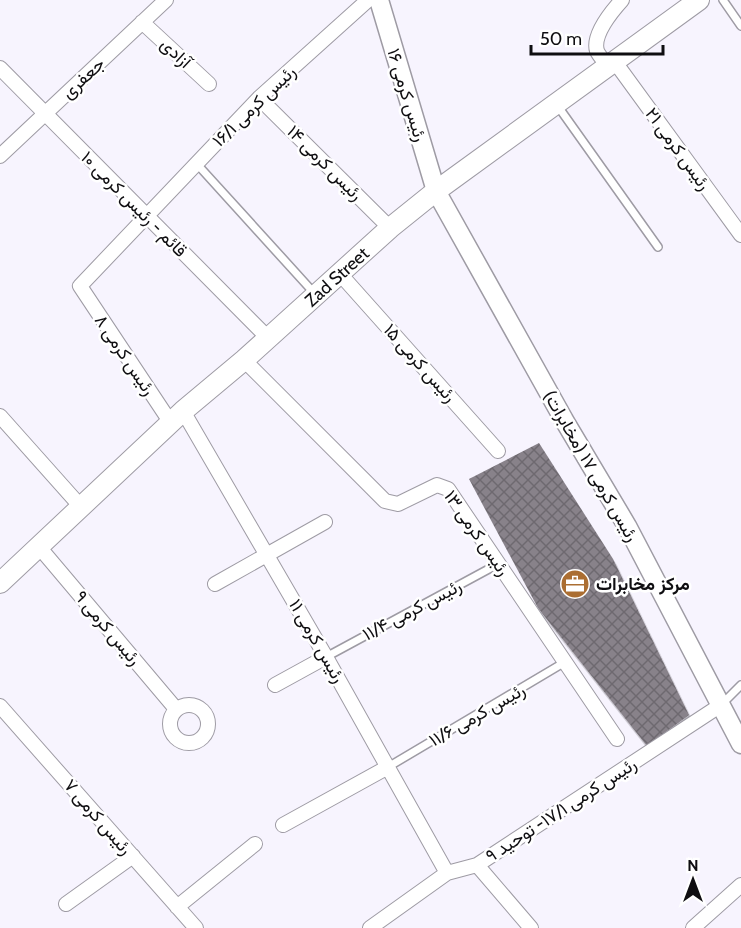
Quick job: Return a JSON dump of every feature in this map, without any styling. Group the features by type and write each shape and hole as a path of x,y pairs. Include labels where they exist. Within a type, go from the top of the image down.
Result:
{"main road":[{"name":"Zad Street","path":"0,583 40,548 177,417 269,339 390,228 436,190 557,105 699,0"}],"street":[{"name":"جعفری","path":"0,156 166,0"},
{"name":"رئیس کرمی ۱۶/۱","path":"80,286 259,98 368,0"},
{"name":"رئیس کرمی ۱۶","path":"379,0 436,190"},
{"name":"رئیس کرمی ۲۱","path":"622,0 611,11 597,40 597,52 612,65 741,235"},
{"name":"آزادی","path":"142,22 209,84"},
{"name":"قائم - رئیس کرمی ۱۰","path":"0,68 269,339"},
{"name":"رئیس کرمی ۱۴","path":"259,98 390,228"},
{"name":"رئیس کرمی ۱۷ (مخابرات)","path":"436,190 564,420 627,526 741,744"},
{"name":"رئیس کرمی ۱۵","path":"341,275 498,451"},
{"name":"رئیس کرمی ۸","path":"80,286 177,417"},
{"name":"رئیس کرمی ۱۳","path":"244,360 385,501 398,504 437,485 448,489 617,739"},
{"path":"0,416 82,508"},
{"name":"رئیس کرمی ۱۱","path":"177,417 266,553 447,873"},
{"path":"215,584 266,553 325,522"},
{"name":"رئیس کرمی ۹","path":"40,548 176,709"},
{"path":"276,685 326,657"},
{"name":"رئیس کرمی ۱۷/۱- توحید ۹","path":"370,928 447,873 477,865 721,705"},
{"name":"رئیس کرمی ۷","path":"0,706 196,928"},
{"path":"283,825 388,767"},
{"path":"177,906 255,844"},
{"path":"66,904 133,856"},
{"path":"477,865 531,928"},
{"path":"693,928 741,885"}],"lane":[{"path":"723,0 741,26"},
{"path":"557,105 658,247"},
{"path":"196,163 316,296"},
{"name":"رئیس کرمی ۱۱/۴","path":"326,657 498,564"},
{"name":"رئیس کرمی ۱۱/۶","path":"388,767 565,662"},
{"path":"721,705 741,685"}],"building":[{"name":"مرکز مخابرات","path":"539,443 613,559 689,715 647,746 538,608 469,479"}],"place":[{"name":"مرکز مخابرات","path":"575,584"}]}
